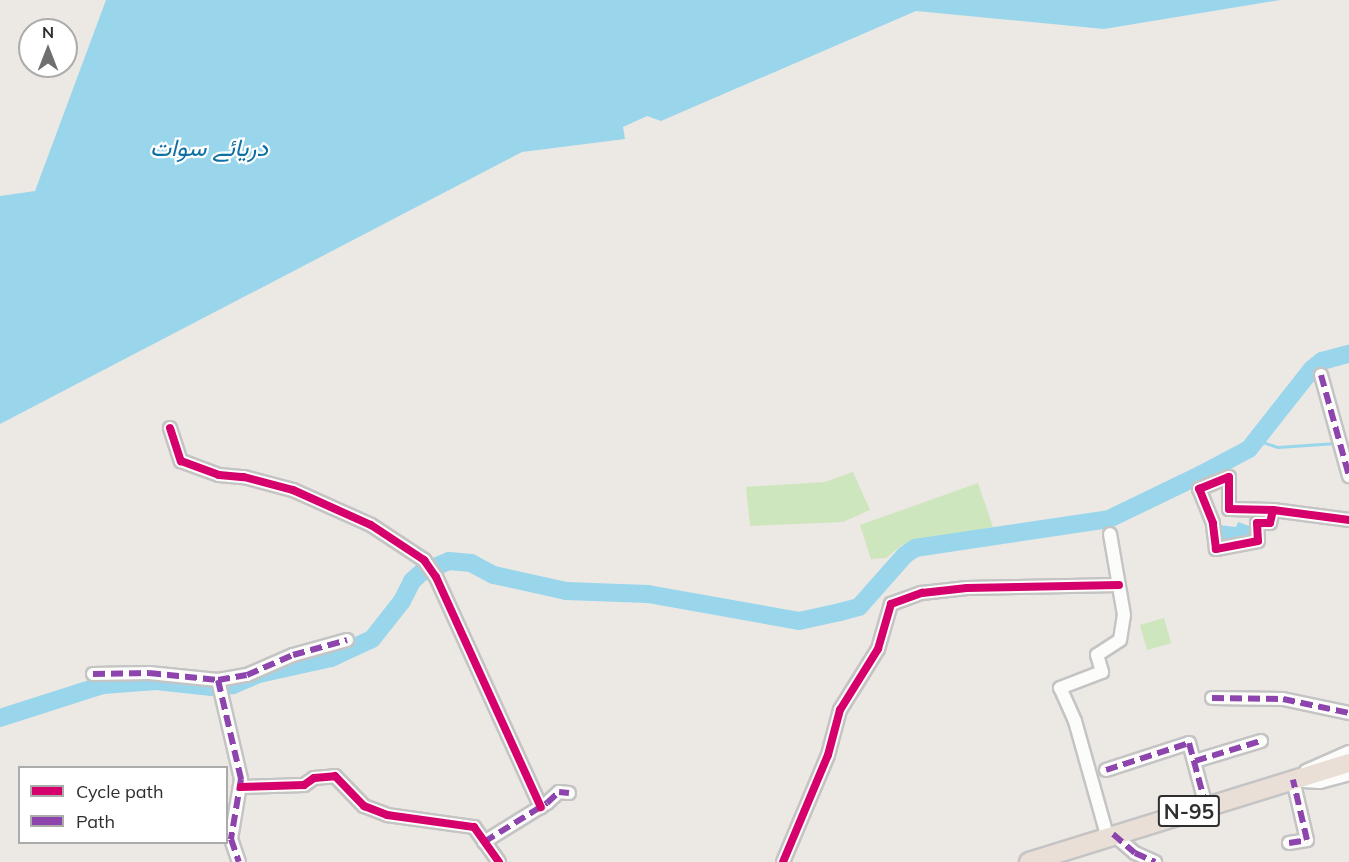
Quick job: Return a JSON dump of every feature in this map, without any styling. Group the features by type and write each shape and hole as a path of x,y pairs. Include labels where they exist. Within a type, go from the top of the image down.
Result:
{"highway":[{"name":"N-95","path":"1029,862 1110,835 1349,763"}],"street":[{"path":"1321,375 1349,476"},
{"path":"170,429 181,461 219,475 244,477 293,490 371,525 424,560 436,577 541,807"},
{"path":"1273,510 1270,523 1257,523 1258,541 1216,549 1213,523 1199,489 1229,477 1229,509 1273,510 1349,520"},
{"path":"1110,534 1124,615 1120,640 1097,655 1102,672 1060,688 1075,721 1110,835 1135,854 1155,862"},
{"path":"783,862 828,755 840,710 878,649 891,604 922,593 967,588 1119,585"},
{"path":"93,675 148,673 218,680 247,675 276,661 347,640"},
{"path":"218,680 219,695 241,787 231,839 238,862"},
{"path":"1212,698 1283,699 1349,713"},
{"path":"1194,760 1261,741"},
{"path":"1106,770 1189,743 1206,806"},
{"path":"1293,780 1317,764 1349,752"},
{"path":"1293,780 1320,782 1349,774"},
{"path":"241,787 304,785 314,778 335,776 363,806 387,814 474,827 499,862"},
{"path":"1289,843 1307,840 1293,780"},
{"path":"484,842 541,807 559,792 569,794"}],"green space":[{"path":"853,472 870,510 843,522 750,526 746,487 825,482"},
{"path":"978,483 993,527 902,545 886,558 871,559 860,525"},
{"path":"1164,618 1171,643 1147,650 1140,625"}],"water":[{"name":"دریائے سوات","path":"106,0 1280,0 1104,29 916,11 661,121 647,116 623,127 625,139 522,152 0,424 0,196 35,191"},
{"path":"1238,522 1255,528 1254,539 1219,541 1218,525 1236,527"}],"waterway":[{"path":"0,718 103,685 156,681 212,687 233,685 259,674 331,658 372,639 402,601 412,581 422,572 449,561 471,563 494,575 566,591 648,594 799,621 859,607 905,555 915,548 1109,519 1202,474 1249,449 1312,369 1322,361 1349,354"},
{"path":"1256,440 1278,447 1336,443"}],"marked path":[{"path":"1321,375 1349,476"},
{"path":"93,674 149,673 218,680 247,675 293,655 347,640"},
{"path":"218,680 241,779 231,839 239,862"},
{"path":"1212,698 1283,699 1349,713"},
{"path":"1195,761 1261,741"},
{"path":"1106,770 1189,743 1206,806"},
{"path":"1289,843 1307,840 1293,780"},
{"path":"484,842 547,803 559,792 569,793"},
{"path":"1113,834 1135,853 1155,862"}],"cycle path":[{"path":"170,428 181,461 219,475 244,477 293,490 371,525 424,560 436,577 541,807"},
{"path":"1273,510 1270,523 1257,523 1258,541 1216,549 1213,523 1199,489 1229,477 1229,509 1273,510 1349,520"},
{"path":"783,862 828,755 840,710 878,649 891,604 922,593 967,588 1119,585"},
{"path":"241,787 304,785 314,778 335,776 364,806 387,815 474,827 499,862"}]}
